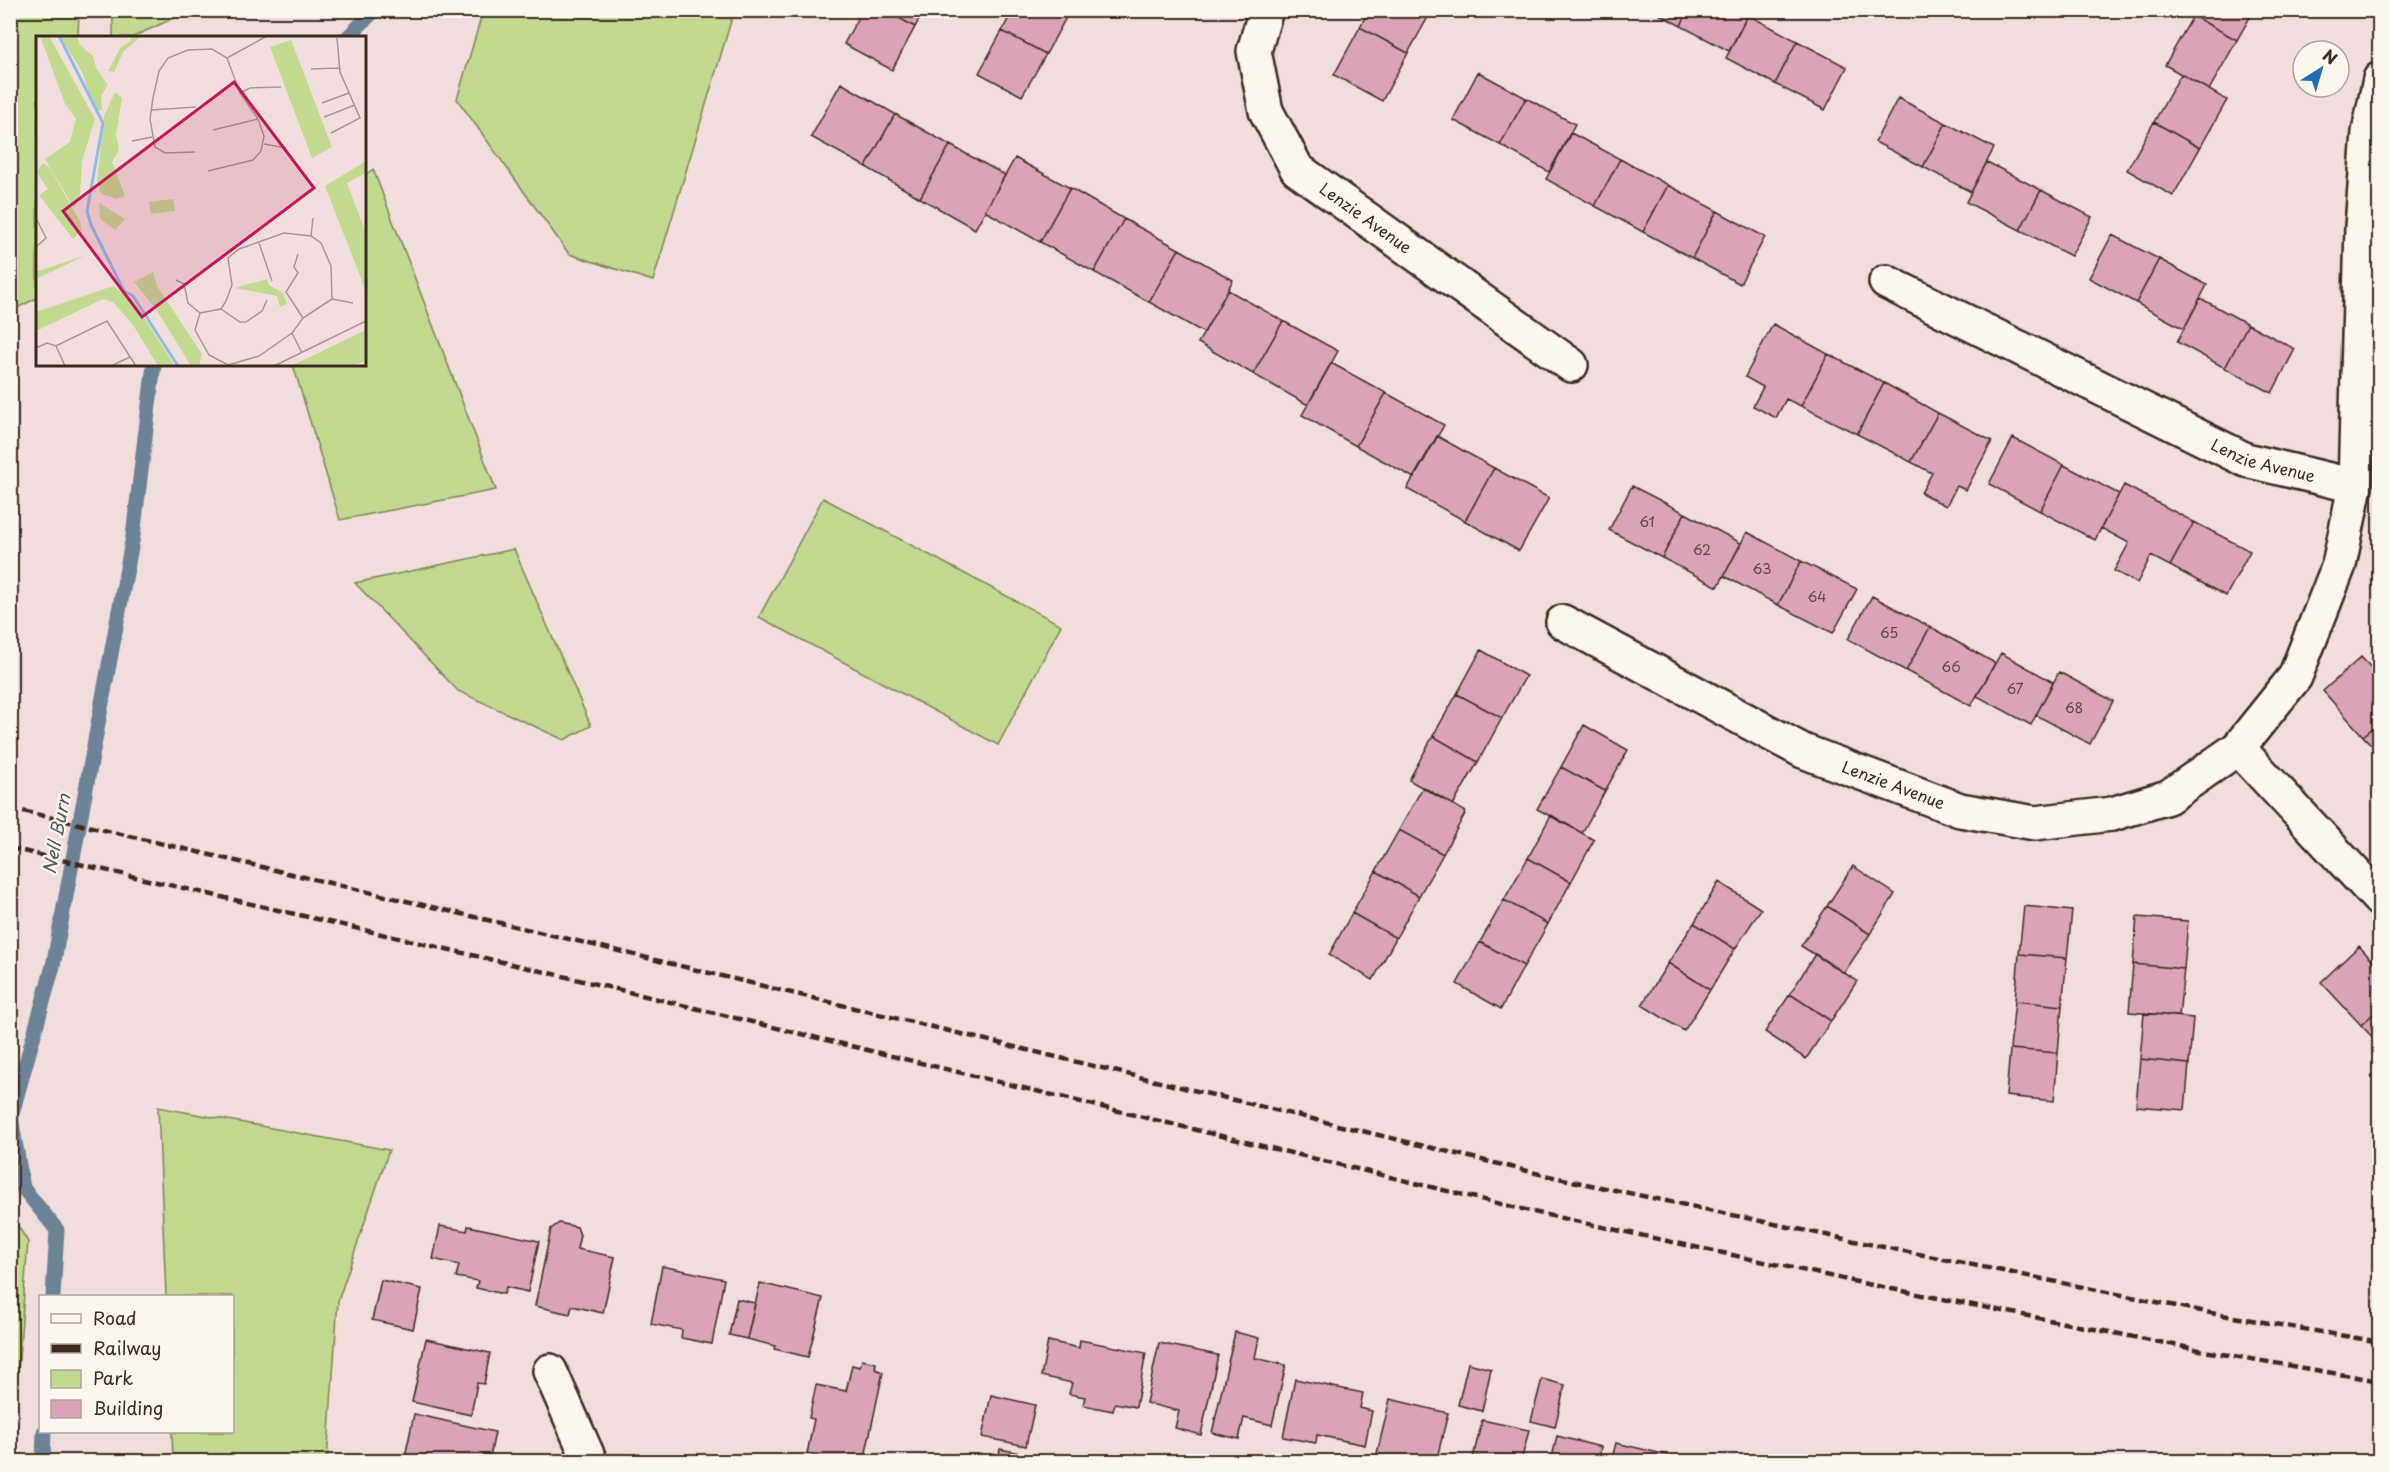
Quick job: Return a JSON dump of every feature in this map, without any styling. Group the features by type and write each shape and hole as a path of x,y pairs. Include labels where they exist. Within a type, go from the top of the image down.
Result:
{"street":[{"name":"Lenzie Avenue","path":"1266,10 1254,51 1266,111 1297,169 1571,365"},
{"name":"Lenzie Avenue","path":"1563,622 1803,751 1960,810 2035,823 2112,814 2168,797 2238,748 2295,677 2339,565 2355,486 2362,227 2379,79"},
{"name":"Lenzie Avenue","path":"1886,282 2246,460 2355,486"},
{"path":"2238,748 2379,900"},
{"path":"550,1371 596,1461"}],"green space":[{"path":"11,10 79,11 78,36 36,36 36,298 11,311"},
{"path":"113,10 189,11 135,36 113,36"},
{"path":"483,11 734,11 653,281 569,254 457,99"},
{"path":"373,169 496,490 340,520 293,366 366,366 366,174"},
{"path":"823,498 1061,625 998,745 759,617"},
{"path":"514,549 591,726 564,740 458,691 355,583"},
{"path":"158,1107 389,1150 338,1301 327,1461 173,1461 172,1433 234,1433 234,1295 166,1295"},
{"path":"10,1213 28,1242 11,1462 10,1461"}],"building":[{"path":"862,10 885,10 915,27 892,70 844,44"},
{"path":"885,10 924,10 915,27"},
{"path":"1013,10 1066,10 1069,12 1046,54 1002,31"},
{"path":"1369,10 1432,10 1408,53 1360,27"},
{"path":"1651,10 1688,10 1681,26"},
{"path":"1688,10 1750,10 1729,51 1681,26"},
{"path":"2196,10 2254,10 2237,40 2193,16"},
{"path":"1748,15 1797,41 1775,84 1726,58"},
{"path":"2193,16 2237,40 2209,90 2165,65"},
{"path":"1360,27 1408,53 1382,101 1334,75"},
{"path":"1002,31 1046,54 1022,96 979,73"},
{"path":"1797,41 1847,67 1825,110 1775,84"},
{"path":"1478,72 1526,98 1500,145 1453,120"},
{"path":"2181,74 2227,100 2200,148 2154,122"},
{"path":"841,83 895,114 866,167 811,137"},
{"path":"1526,98 1575,124 1549,172 1500,145"},
{"path":"1898,98 1946,123 1923,167 1875,142"},
{"path":"895,114 950,145 920,198 866,167"},
{"path":"2154,122 2200,148 2173,196 2127,170"},
{"path":"1946,123 1994,148 1971,192 1923,167"},
{"path":"1571,133 1620,159 1595,206 1546,179"},
{"path":"950,145 1005,175 975,229 920,198"},
{"path":"1015,158 1070,188 1040,242 985,211"},
{"path":"1620,159 1668,185 1643,232 1595,206"},
{"path":"1987,162 2041,190 2020,230 1966,202"},
{"path":"1668,185 1717,211 1692,258 1643,232"},
{"path":"1070,188 1124,219 1094,272 1040,242"},
{"path":"2041,190 2092,217 2071,256 2020,230"},
{"path":"1717,211 1765,237 1740,284 1692,258"},
{"path":"1124,219 1179,249 1149,302 1094,272"},
{"path":"2112,235 2159,259 2136,303 2089,278"},
{"path":"1179,249 1233,280 1204,333 1149,302"},
{"path":"2159,259 2207,285 2184,329 2136,303"},
{"path":"1228,290 1283,321 1253,374 1198,343"},
{"path":"2200,298 2248,324 2225,368 2177,342"},
{"path":"1283,321 1338,351 1308,405 1253,374"},
{"path":"1773,324 1828,354 1801,406 1786,399 1776,418 1753,406 1763,387 1745,377"},
{"path":"2248,324 2295,349 2272,393 2225,368"},
{"path":"1828,354 1884,383 1857,434 1801,406"},
{"path":"1331,363 1386,393 1356,446 1302,415"},
{"path":"1884,383 1938,413 1911,462 1857,434"},
{"path":"1386,393 1444,425 1414,478 1356,446"},
{"path":"1938,413 1992,441 1966,490 1957,486 1946,506 1921,493 1932,473 1911,462"},
{"path":"1437,436 1494,468 1465,521 1407,489"},
{"path":"2013,438 2064,465 2040,511 1989,484"},
{"path":"2064,465 2119,494 2095,540 2040,511"},
{"path":"1494,468 1549,498 1519,551 1465,521"},
{"path":"2124,485 2194,522 2170,566 2151,556 2137,583 2114,571 2129,543 2101,528"},
{"path":"1632,486 1685,513 1662,558 1609,530"},
{"path":"1685,513 1741,543 1718,587 1662,558"},
{"path":"2194,522 2250,551 2226,596 2170,566"},
{"path":"1747,532 1801,561 1778,605 1724,576"},
{"path":"1801,561 1857,589 1833,633 1778,605"},
{"path":"1872,596 1930,627 1906,671 1848,639"},
{"path":"1930,627 1995,663 1971,706 1906,671"},
{"path":"1481,650 1526,676 1502,718 1457,694"},
{"path":"2001,653 2053,682 2031,725 1977,696"},
{"path":"2361,657 2380,677 2380,722 2363,736 2323,691"},
{"path":"2059,672 2113,701 2090,744 2036,715"},
{"path":"1457,694 1502,718 1478,762 1433,736"},
{"path":"2380,722 2380,754 2363,736"},
{"path":"1584,725 1628,750 1605,791 1561,767"},
{"path":"1433,736 1478,762 1453,805 1409,780"},
{"path":"1561,767 1605,791 1582,833 1537,809"},
{"path":"1423,787 1466,812 1443,854 1399,830"},
{"path":"1551,815 1594,840 1571,882 1528,858"},
{"path":"1399,830 1443,854 1419,896 1376,871"},
{"path":"1528,858 1571,882 1548,924 1504,900"},
{"path":"1853,866 1895,894 1870,934 1827,906"},
{"path":"1376,871 1419,896 1396,938 1352,913"},
{"path":"1719,882 1761,909 1735,949 1694,923"},
{"path":"1504,900 1548,924 1524,966 1480,942"},
{"path":"1827,906 1870,934 1844,973 1801,946"},
{"path":"2024,906 2072,911 2067,958 2019,954"},
{"path":"1352,913 1396,938 1373,980 1329,955"},
{"path":"2137,917 2188,921 2184,969 2133,964"},
{"path":"1694,923 1735,949 1710,990 1668,963"},
{"path":"1480,942 1524,966 1501,1009 1457,984"},
{"path":"2359,946 2380,969 2380,1008 2361,1025 2321,982"},
{"path":"1815,954 1857,981 1831,1021 1790,994"},
{"path":"2019,954 2067,958 2062,1006 2015,1001"},
{"path":"1668,963 1710,990 1684,1031 1642,1005"},
{"path":"2133,964 2184,969 2179,1016 2129,1012"},
{"path":"1790,994 1831,1021 1806,1059 1765,1032"},
{"path":"2015,1001 2062,1006 2058,1053 2010,1049"},
{"path":"2380,1008 2380,1045 2361,1025"},
{"path":"2144,1013 2193,1018 2189,1064 2140,1059"},
{"path":"2010,1049 2058,1053 2054,1101 2006,1096"},
{"path":"2140,1059 2189,1064 2185,1110 2136,1106"},
{"path":"559,1223 577,1227 580,1235 577,1249 615,1257 603,1313 572,1306 570,1314 535,1306 551,1229"},
{"path":"440,1226 467,1231 468,1226 539,1241 528,1292 506,1287 504,1294 476,1288 478,1281 456,1277 459,1265 433,1259"},
{"path":"662,1266 724,1279 712,1344 681,1338 682,1330 651,1324"},
{"path":"381,1280 422,1289 413,1329 372,1320"},
{"path":"760,1283 823,1298 808,1357 774,1349 775,1346 747,1339"},
{"path":"737,1299 755,1303 747,1339 729,1335"},
{"path":"1235,1332 1259,1338 1255,1358 1286,1365 1272,1425 1244,1418 1239,1439 1212,1433"},
{"path":"426,1339 490,1353 484,1384 477,1383 471,1415 412,1402"},
{"path":"1080,1340 1146,1353 1136,1407 1115,1403 1113,1411 1083,1405 1085,1397 1069,1394 1072,1383 1041,1376 1048,1341 1079,1348"},
{"path":"1159,1343 1218,1355 1201,1435 1175,1428 1179,1411 1146,1403"},
{"path":"862,1360 876,1363 875,1369 883,1372 864,1462 844,1462 807,1454 814,1419 809,1418 816,1385 846,1391 852,1365 860,1367"},
{"path":"1468,1363 1491,1369 1482,1411 1458,1405"},
{"path":"1295,1379 1363,1393 1360,1408 1372,1411 1365,1445 1317,1435 1316,1443 1283,1437"},
{"path":"1542,1379 1565,1385 1555,1427 1531,1421"},
{"path":"991,1395 1035,1405 1026,1446 982,1437"},
{"path":"1390,1399 1448,1413 1436,1462 1375,1462"},
{"path":"414,1414 495,1432 489,1462 472,1458 472,1462 404,1462"},
{"path":"1482,1420 1529,1430 1521,1462 1472,1462"},
{"path":"1557,1436 1601,1447 1598,1462 1551,1462"},
{"path":"1616,1443 1672,1456 1670,1462 1611,1462"},
{"path":"1000,1449 1059,1461 1059,1462 998,1462"}],"waterway":[{"name":"Nell Burn","path":"349,36 375,10"},
{"name":"Nell Burn","path":"53,1295 57,1230 23,1188 11,1117 53,966 133,536 154,366"},
{"name":"Nell Burn","path":"43,1462 44,1433"}],"railway":[{"path":"10,808 573,940 1544,1175 2216,1314 2380,1342"},
{"path":"10,848 567,977 1538,1213 1857,1282 2210,1352 2380,1381"}]}
